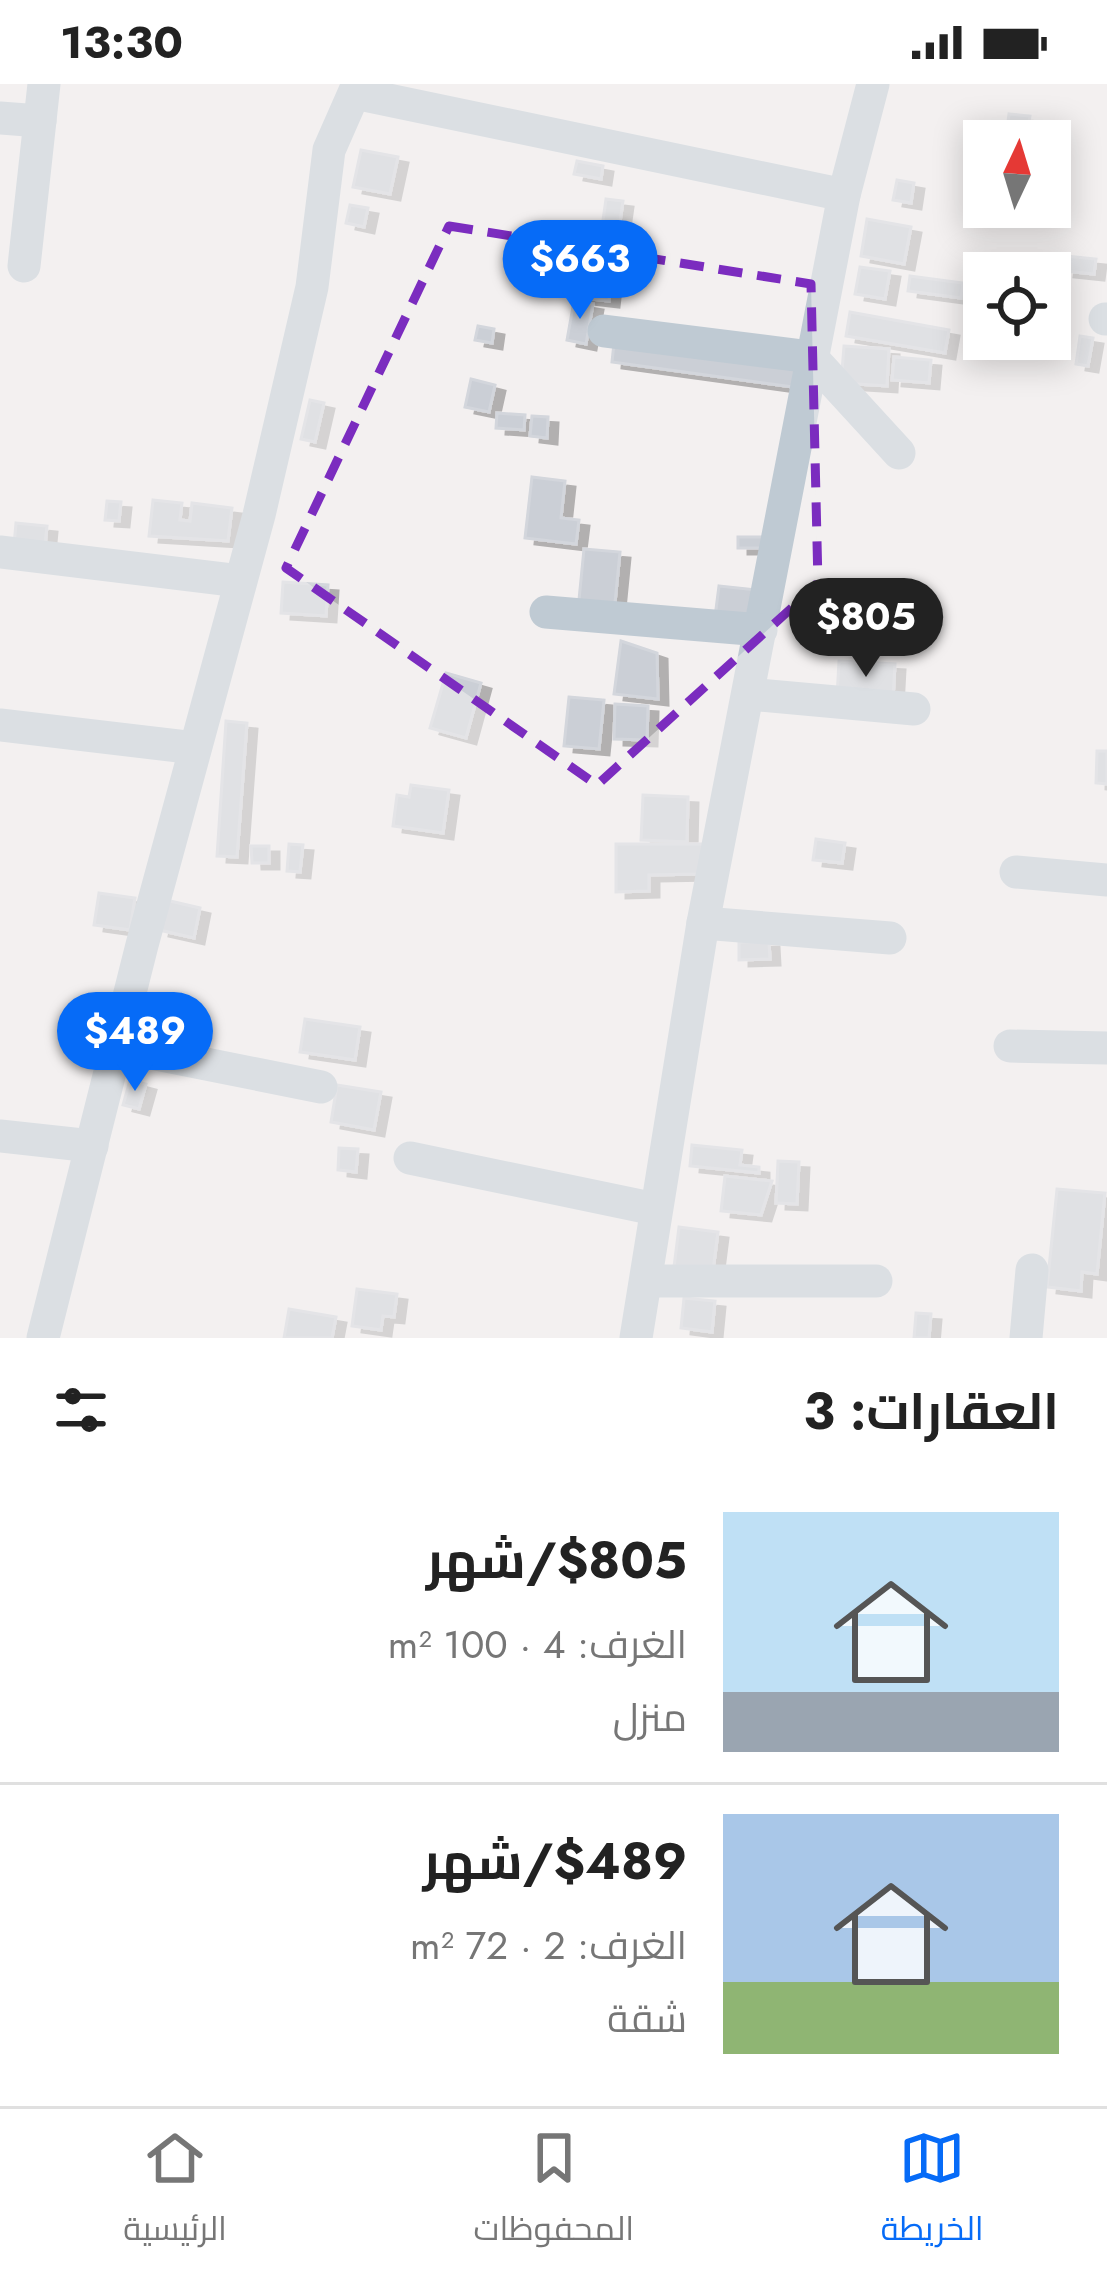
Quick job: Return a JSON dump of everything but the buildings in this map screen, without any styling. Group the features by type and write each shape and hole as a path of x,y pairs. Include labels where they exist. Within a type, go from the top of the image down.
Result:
{"street":[{"path":"24,266 44,84"},
{"path":"636,1338 703,923 811,357 844,195 873,84"},
{"path":"44,1338 116,1046 241,581 312,287 328,150 357,88 844,195"},
{"path":"0,118 40,122"},
{"path":"604,331 811,357 899,453"},
{"path":"0,552 241,581"},
{"path":"546,612 761,630"},
{"path":"748,694 914,709"},
{"path":"0,725 195,748"},
{"path":"1016,872 1107,880"},
{"path":"703,923 890,938"},
{"path":"116,1046 321,1087"},
{"path":"1010,1046 1107,1048"},
{"path":"0,1136 92,1146"},
{"path":"410,1158 655,1209"},
{"path":"1026,1338 1032,1270"},
{"path":"646,1281 876,1281"}],"highlighted area":[{"path":"449,226 811,284 818,584 597,785 286,568"}]}
